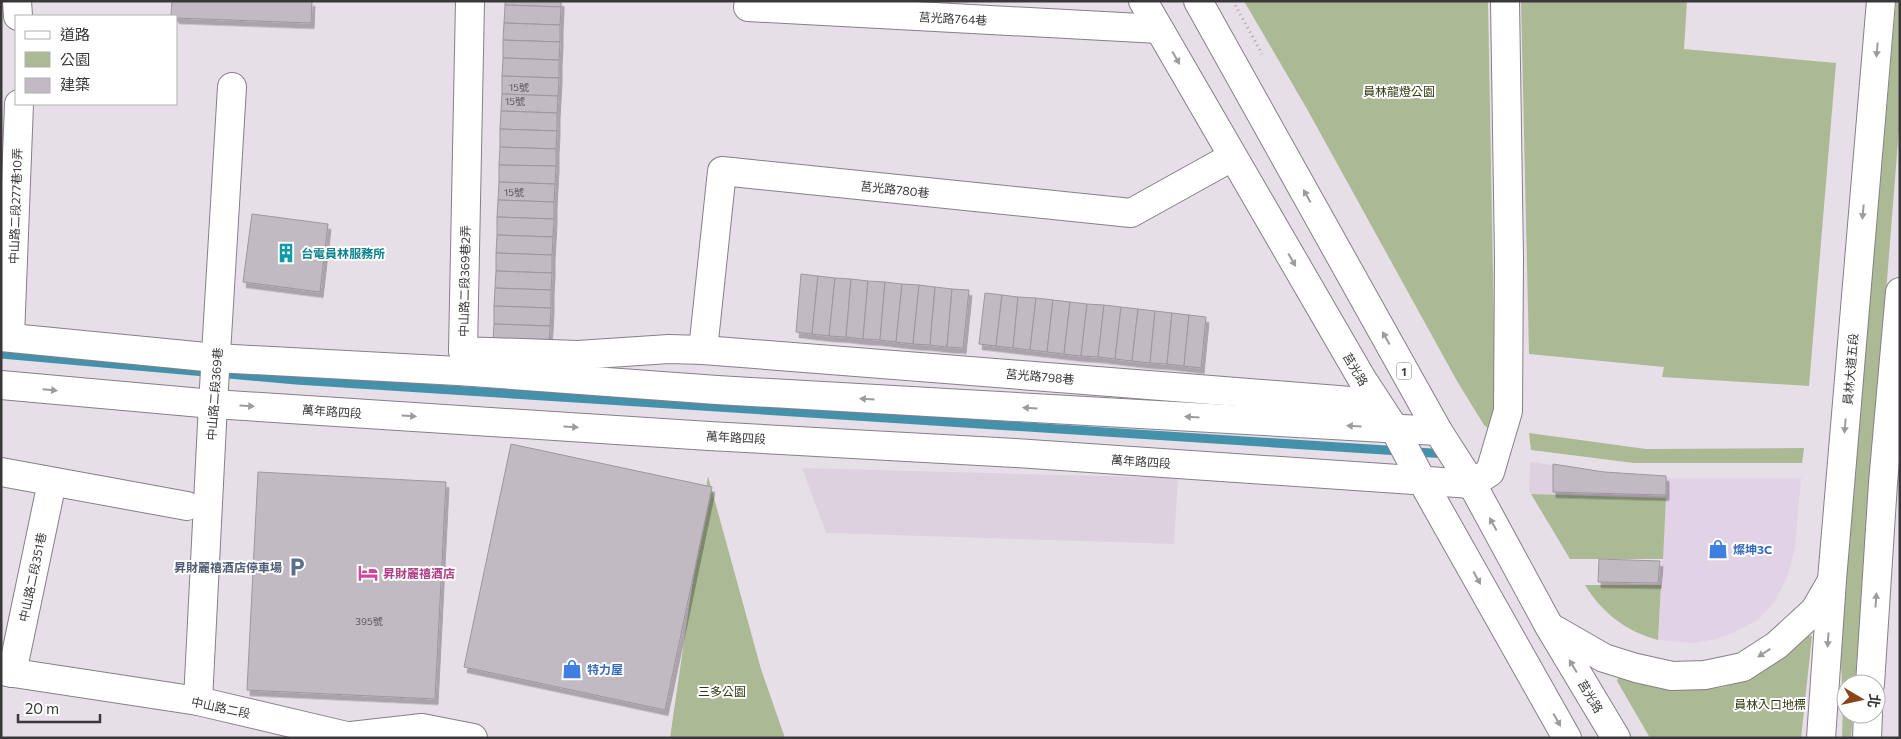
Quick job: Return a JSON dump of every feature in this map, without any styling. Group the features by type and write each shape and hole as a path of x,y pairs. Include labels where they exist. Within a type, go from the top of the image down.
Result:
{"street":[{"path":"17,1 18,15"},
{"name":"中山路二段369巷2弄","path":"470,1 463,351 578,355 669,349 703,350"},
{"name":"莒光路","path":"1143,1 1376,403 1394,428 1567,738"},
{"name":"莒光路","path":"1198,1 1438,431 1472,484 1549,626 1616,738"},
{"path":"1472,484 1490,472 1508,410 1509,258 1505,1"},
{"name":"員林大道五段","path":"1822,738 1832,580 1882,1"},
{"name":"莒光路764巷","path":"748,6 1159,28"},
{"name":"中山路二段369巷","path":"198,701 232,87"},
{"name":"中山路二段277巷10弄","path":"6,337 19,105"},
{"name":"莒光路780巷","path":"703,350 722,171 1131,213 1232,157"},
{"path":"1871,674 1891,483 1900,292"},
{"path":"6,337 216,358 458,371 717,390 1438,431"},
{"name":"莒光路798巷","path":"703,350 1376,403"},
{"name":"萬年路四段","path":"1,385 213,404 1421,479 1472,484"},
{"path":"1,472 187,506"},
{"name":"中山路二段351巷","path":"7,672 52,482"},
{"path":"1549,626 1604,658 1672,676 1705,675 1744,667 1777,645 1816,610 1832,580"},
{"name":"中山路二段","path":"7,672 198,701 352,737 422,728 473,738"},
{"path":"1867,738 1868,724"}],"shaded area":[{"path":"1530,462 1642,477 1667,478 1666,498 1531,494 1529,491"},
{"path":"802,468 1178,478 1174,544 826,533"},
{"path":"1667,478 1801,478 1795,547 1788,575 1776,600 1759,619 1717,639 1693,643 1658,640"}],"green space":[{"name":"員林龍燈公園","path":"1244,1 1488,1 1496,435 1484,425 1457,381 1307,109"},
{"path":"1521,1 1687,1 1684,49 1836,63 1809,386 1662,377 1664,367 1529,354"},
{"path":"1896,1 1900,1 1900,116 1856,674 1842,674 1840,644"},
{"path":"1529,433 1646,449 1804,448 1802,463 1634,463 1531,450"},
{"name":"三多公園","path":"708,476 761,669 785,738 670,738"},
{"path":"1531,494 1666,498 1663,559 1570,559"},
{"path":"1585,585 1661,585 1658,640 1636,632 1616,620 1599,604"},
{"name":"員林入口地標","path":"1804,634 1812,636 1801,738 1650,738 1617,681 1619,675 1645,684 1676,689 1692,690 1722,687 1735,683"},
{"path":"1842,724 1852,724 1851,738 1842,738"}],"building":[{"path":"172,1 312,1 311,23 178,18 178,15 171,15"},
{"path":"505,1 561,1 561,7 505,5"},
{"path":"505,5 561,7 560,25 504,23"},
{"path":"504,23 560,25 560,42 503,40"},
{"path":"503,40 560,42 559,60 503,58"},
{"path":"503,58 559,60 559,78 502,76"},
{"path":"502,76 559,78 558,96 502,94"},
{"path":"502,94 558,96 557,113 501,111"},
{"path":"501,111 557,113 557,131 500,129"},
{"path":"500,129 557,131 556,149 500,147"},
{"path":"500,147 556,149 556,166 499,165"},
{"path":"499,165 556,166 555,184 499,182"},
{"path":"499,182 555,184 554,202 498,200"},
{"path":"498,200 554,202 554,219 497,217"},
{"name":"台電員林服務所","path":"252,214 328,224 320,292 243,282"},
{"path":"497,217 554,219 553,237 497,235"},
{"path":"497,235 553,237 552,255 496,253"},
{"path":"496,253 552,255 552,273 496,271"},
{"path":"496,271 552,273 551,290 495,288"},
{"path":"801,274 818,276 812,334 796,332"},
{"path":"818,276 835,278 829,336 812,334"},
{"path":"835,278 851,279 846,337 829,336"},
{"path":"851,279 868,281 863,339 846,337"},
{"path":"868,281 885,282 880,340 863,339"},
{"path":"885,282 902,284 896,342 880,340"},
{"path":"902,284 919,285 913,344 896,342"},
{"path":"919,285 935,287 930,345 913,344"},
{"path":"935,287 952,289 947,347 930,345"},
{"path":"495,288 551,290 551,308 494,306"},
{"path":"952,289 969,290 963,348 947,347"},
{"path":"985,293 1002,295 996,346 979,344"},
{"path":"1002,295 1018,297 1013,348 996,346"},
{"path":"1018,297 1036,298 1030,350 1013,348"},
{"path":"1036,298 1053,300 1047,352 1030,350"},
{"path":"1053,300 1070,302 1064,354 1047,352"},
{"path":"1070,302 1087,304 1081,356 1064,354"},
{"path":"1087,304 1104,305 1098,357 1081,356"},
{"path":"1104,305 1121,307 1115,359 1098,357"},
{"path":"494,306 551,308 550,326 494,324"},
{"path":"1121,307 1138,309 1132,361 1115,359"},
{"path":"1138,309 1155,311 1150,363 1132,361"},
{"path":"1155,311 1172,313 1167,364 1150,363"},
{"path":"1172,313 1189,315 1184,366 1167,364"},
{"path":"1189,315 1206,317 1201,368 1184,366"},
{"path":"494,324 550,326 549,344 493,342"},
{"path":"511,444 712,487 665,710 464,667"},
{"path":"1553,464 1604,472 1666,476 1666,495 1553,492"},
{"path":"258,472 446,482 435,699 247,690"},
{"path":"1599,559 1660,561 1658,583 1598,582"}],"waterway":[{"path":"1,354 296,380 1447,454"}],"place":[{"name":"台電員林服務所","path":"286,253"},
{"name":"燦坤3C","path":"1718,549"},
{"name":"昇財麗禧酒店停車場","path":"297,567"},
{"name":"昇財麗禧酒店","path":"368,573"},
{"name":"特力屋","path":"572,669"}]}
